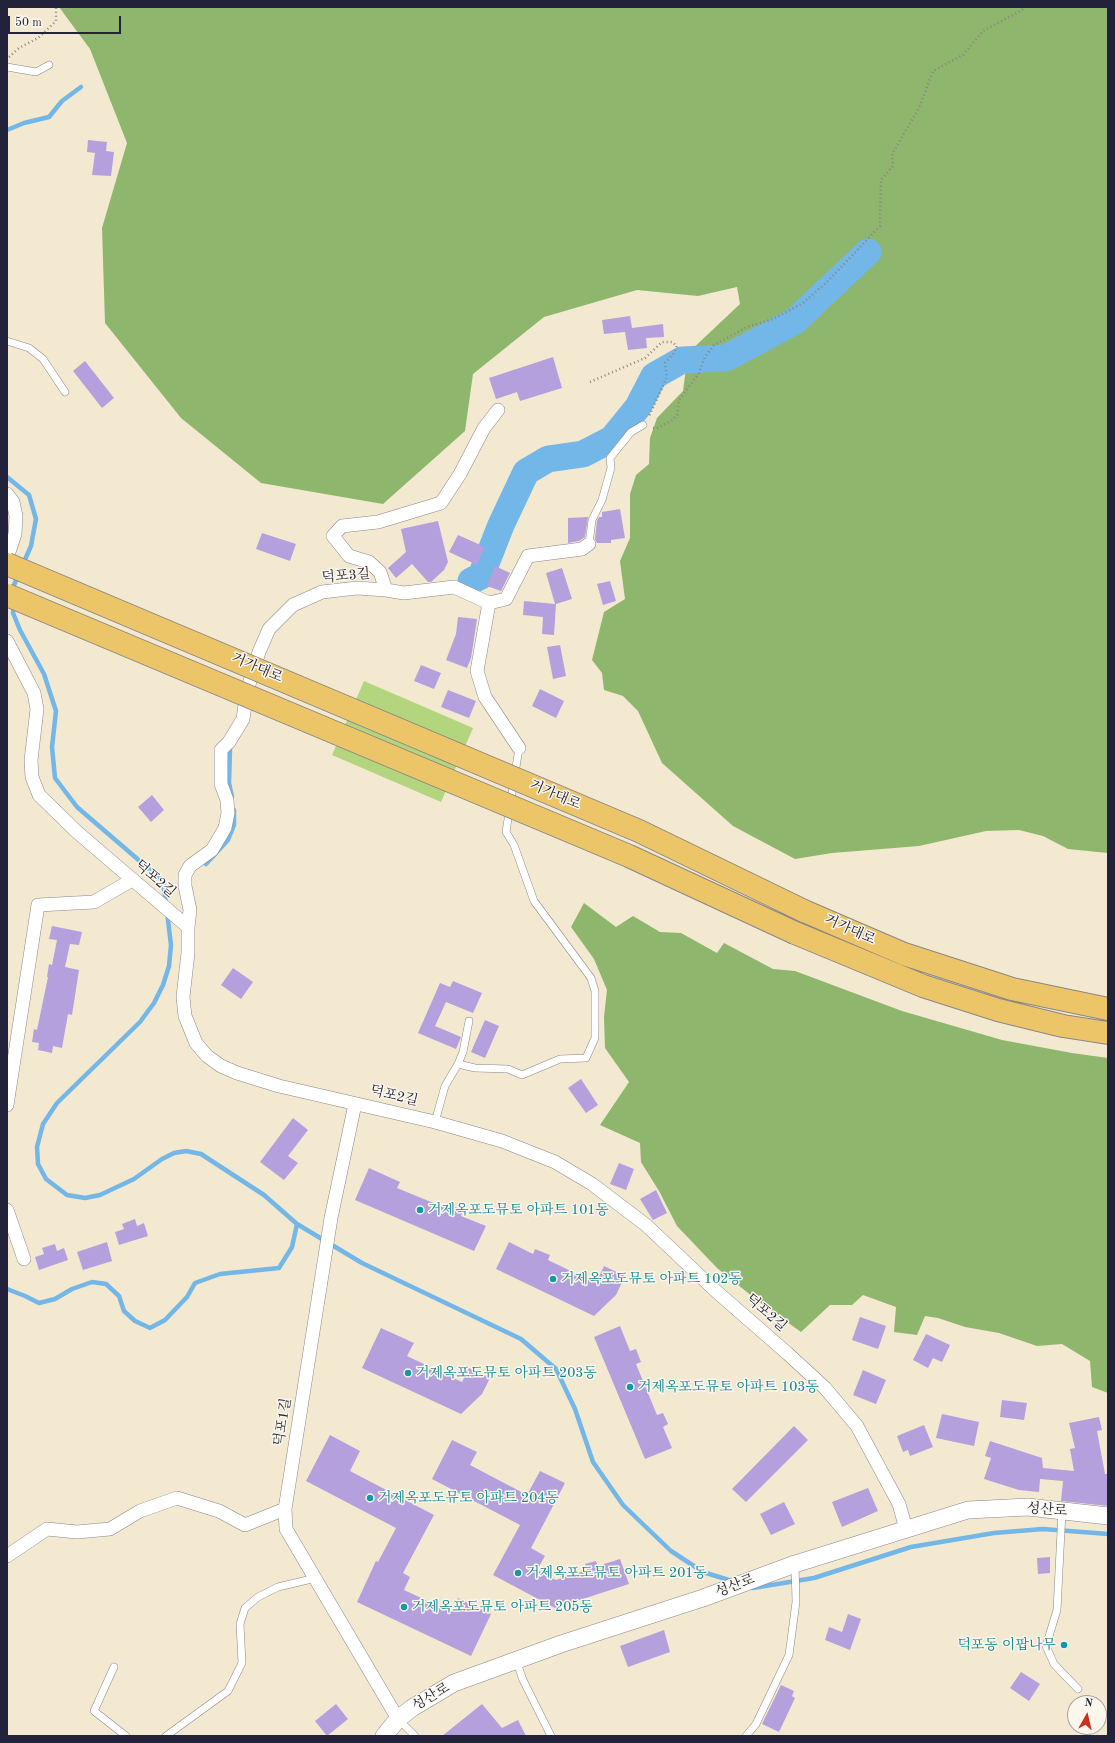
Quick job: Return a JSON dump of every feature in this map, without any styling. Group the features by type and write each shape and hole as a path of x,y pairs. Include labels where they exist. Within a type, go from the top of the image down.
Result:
{"highway":[{"name":"거가대로","path":"7,564 632,828 804,910 904,954 1012,988 1108,1009"},
{"name":"거가대로","path":"7,595 621,853 795,933 923,986 998,1010 1063,1026 1108,1033"}],"street":[{"path":"386,590 380,572 369,562 349,556 333,536 342,526 378,522 440,503 460,474 484,428 498,410"},
{"path":"7,494 13,502 16,516 15,534 7,558"},
{"path":"519,748 485,698 477,671 489,603 506,600 528,556 582,550 589,544"},
{"name":"덕포3길","path":"188,927 190,910 185,886 185,875 190,866 212,850 225,828 228,813 227,800 221,784 220,750 229,742 243,719 248,691 260,652 270,629 293,605 322,592 357,588 404,593 454,586 489,603"},
{"name":"덕포2길","path":"7,641 34,693 37,709 31,760 32,777 39,795 77,832 172,915 188,927 188,953 183,997 185,1016 196,1042 207,1056 221,1066 237,1073 279,1086 435,1122 502,1141 555,1162 592,1184 646,1225 717,1292 819,1383 857,1426 899,1504 906,1529"},
{"path":"7,1105 38,905 94,902 132,880"},
{"name":"덕포1길","path":"355,1104 331,1218 285,1509 286,1529 398,1719"},
{"path":"7,1210 24,1259"},
{"path":"7,1556 47,1529 77,1532 110,1528 140,1512 177,1498 219,1511 245,1524 285,1509"},
{"name":"성산로","path":"384,1736 398,1719 412,1708 454,1683 561,1644 703,1598 795,1564 968,1510 1028,1507 1108,1516"}],"lane":[{"path":"7,67 36,72 50,65"},
{"path":"7,340 29,348 43,359 65,392"},
{"path":"589,544 592,520 602,500 611,468 610,458 631,432 643,425"},
{"path":"458,1064 475,1068 508,1069 522,1074 560,1059 586,1058 595,1038 595,991 591,978 534,901 514,844 506,832 519,748"},
{"path":"435,1122 445,1086 463,1052 469,1021"},
{"path":"1062,1511 1057,1610 1046,1646 1054,1664 1078,1689"},
{"path":"746,1736 756,1724 789,1655 796,1602 795,1564"},
{"path":"166,1736 228,1691 242,1663 240,1624 245,1608 258,1597 278,1587 316,1578"},
{"path":"516,1660 523,1680 551,1736"},
{"path":"114,1666 94,1711 126,1736"},
{"path":"398,1719 415,1736"}],"path":[{"path":"7,60 19,48 38,38 56,21 56,7"},
{"path":"590,382 645,358 662,342 672,342 677,346 674,353 665,363 667,377 646,424 643,425 651,428 657,428 671,421 677,414 679,400 699,374 705,357 714,345 747,327 773,319 803,304 830,280 880,226 881,180 894,166 892,154 919,108 933,72 963,55 983,31 1022,10 1024,7"}],"green space":[{"path":"59,7 1108,7 1108,853 1068,849 1043,836 1019,830 986,831 919,846 832,853 795,859 733,826 662,763 638,711 623,696 604,690 602,673 592,660 604,612 625,599 620,561 630,538 630,494 636,475 649,464 650,438 657,418 683,391 688,353 740,304 737,287 698,296 637,290 544,317 473,374 465,431 383,504 261,483 181,418 105,323 102,228 127,143 90,49"},
{"path":"364,681 473,728 441,802 332,755"},
{"path":"584,903 616,927 633,916 660,932 681,933 717,953 724,943 773,969 795,971 902,1011 1002,1040 1108,1058 1108,1393 1092,1387 1090,1361 1062,1344 1037,1346 999,1333 965,1327 938,1318 925,1316 917,1335 894,1332 896,1307 863,1295 852,1305 830,1305 801,1332 758,1301 717,1268 677,1226 659,1191 641,1162 640,1143 600,1125 629,1082 605,1048 604,1017 607,990 594,959 571,927"}],"building":[{"path":"88,140 107,142 106,151 114,152 111,176 92,175 95,153 87,152"},
{"path":"630,316 632,328 663,324 664,337 646,338 647,348 628,350 625,332 604,334 602,320"},
{"path":"553,357 562,388 520,401 517,392 496,399 489,378"},
{"path":"85,361 114,398 102,408 73,371"},
{"path":"620,509 625,538 611,540 611,543 597,543 595,539 597,521 599,517 602,517 602,512"},
{"path":"588,517 585,537 579,541 568,543 568,518"},
{"path":"438,521 448,562 444,570 431,582 428,582 412,564 396,578 388,568 406,552 401,529"},
{"path":"262,533 296,544 290,561 256,549"},
{"path":"458,535 485,547 477,565 449,552"},
{"path":"495,566 510,573 501,591 487,586"},
{"path":"562,568 572,599 556,604 554,635 542,634 543,617 523,615 524,601 555,604 546,573"},
{"path":"610,581 616,601 603,605 597,584"},
{"path":"458,617 477,619 471,658 467,668 446,660 456,634"},
{"path":"560,645 566,676 553,679 547,647"},
{"path":"421,665 441,673 434,689 414,681"},
{"path":"540,689 564,701 556,718 532,706"},
{"path":"448,690 476,701 469,718 441,707"},
{"path":"152,795 164,810 151,822 138,807"},
{"path":"52,926 82,932 79,945 70,944 65,967 79,970 72,1015 68,1014 62,1048 53,1046 52,1053 38,1050 39,1043 32,1042 34,1029 37,1030 48,977 49,964 52,965 57,940 49,939"},
{"path":"233,968 253,982 241,999 221,985"},
{"path":"453,981 482,993 473,1013 446,1002 435,1026 461,1037 456,1049 418,1033 440,983 450,987"},
{"path":"485,1020 499,1026 485,1058 471,1052"},
{"path":"581,1079 598,1105 586,1113 568,1088"},
{"path":"293,1118 308,1130 288,1156 298,1163 284,1180 260,1162"},
{"path":"619,1163 634,1169 626,1190 610,1184"},
{"name":"거제옥포도뮤토 아파트 101동","path":"369,1168 400,1182 397,1188 448,1209 450,1205 463,1210 461,1216 486,1226 474,1251 355,1200"},
{"path":"656,1190 667,1213 653,1220 640,1199"},
{"path":"135,1219 137,1226 144,1223 148,1236 119,1245 115,1232 124,1229 122,1224"},
{"path":"107,1242 112,1261 83,1270 77,1252"},
{"name":"거제옥포도뮤토 아파트 102동","path":"509,1242 533,1254 535,1249 550,1255 548,1260 596,1283 604,1266 625,1276 616,1295 594,1316 496,1269"},
{"path":"55,1244 57,1251 64,1248 68,1260 39,1270 35,1257 44,1254 42,1248"},
{"path":"860,1317 886,1326 878,1349 852,1340"},
{"name":"거제옥포도뮤토 아파트 103동","path":"620,1326 630,1351 636,1349 641,1362 636,1364 657,1415 663,1413 668,1424 663,1427 672,1448 645,1459 594,1337"},
{"name":"거제옥포도뮤토 아파트 203동","path":"381,1328 414,1343 407,1356 462,1382 469,1368 490,1378 482,1394 461,1414 362,1368"},
{"path":"926,1334 950,1345 942,1362 933,1358 928,1368 913,1360"},
{"path":"863,1370 886,1380 876,1404 853,1395"},
{"path":"1002,1400 1027,1403 1024,1420 1000,1417"},
{"path":"942,1414 979,1422 974,1446 936,1438"},
{"path":"1099,1417 1102,1430 1097,1431 1105,1474 1108,1474 1108,1506 1061,1501 1063,1481 1040,1479 1039,1492 1019,1490 984,1479 991,1458 985,1456 990,1441 1042,1458 1043,1468 1074,1471 1070,1449 1075,1448 1069,1423"},
{"path":"924,1425 933,1447 910,1456 908,1450 903,1452 897,1436"},
{"path":"794,1426 808,1440 746,1502 732,1489"},
{"path":"330,1435 360,1451 350,1471 434,1515 403,1573 410,1577 404,1590 451,1612 458,1598 491,1614 471,1656 357,1602 376,1561 378,1562 396,1528 306,1481"},
{"path":"452,1440 477,1452 470,1465 527,1495 540,1471 565,1483 531,1548 545,1556 537,1570 556,1580 587,1570 585,1564 596,1561 598,1566 620,1559 629,1584 555,1608 493,1575 520,1525 432,1479"},
{"path":"868,1488 878,1511 842,1527 832,1502"},
{"path":"784,1502 795,1524 771,1535 760,1514"},
{"path":"1050,1557 1050,1573 1038,1574 1037,1558"},
{"path":"848,1614 861,1619 850,1650 825,1640 829,1627 842,1632"},
{"path":"664,1630 670,1652 628,1667 620,1646"},
{"path":"1021,1672 1040,1684 1029,1701 1010,1688"},
{"path":"781,1685 794,1691 792,1696 795,1698 779,1732 762,1724"},
{"path":"336,1704 348,1719 327,1736 315,1721"},
{"path":"482,1704 502,1728 518,1720 526,1736 442,1736"}],"waterway":[{"path":"7,130 24,123 49,117 62,101 81,87"},
{"path":"471,581 481,576 501,525 526,472 548,459 583,454 612,439 638,407 654,376 682,360 726,358 795,321 868,252"},
{"path":"7,477 29,495 36,519 31,546 23,564"},
{"path":"14,592 14,585 19,574"},
{"path":"14,605 13,613 20,630 44,674 56,711 52,747 55,778 77,807 163,881 166,905"},
{"path":"230,749 229,783 232,797"},
{"path":"206,864 228,840 234,825 234,810"},
{"path":"167,912 171,945 169,966 163,985 154,1003 140,1022 57,1103 43,1124 37,1147 38,1164 46,1179 67,1195 85,1198 100,1195 134,1179 162,1159 174,1153 186,1151 201,1154 264,1195 297,1224 362,1263 521,1339 556,1369 575,1409 593,1462 623,1505 671,1551 703,1572 732,1581"},
{"path":"7,1289 39,1303 55,1299 72,1289 92,1282 106,1284 119,1296 124,1311 135,1321 150,1328 165,1320 187,1297 195,1283 220,1274 279,1268 292,1247 297,1224"},
{"path":"750,1587 753,1588 814,1578 911,1547 994,1533 1043,1529 1108,1534"}],"place":[{"name":"거제옥포도뮤토 아파트 101동","path":"420,1210"},
{"name":"거제옥포도뮤토 아파트 102동","path":"553,1279"},
{"name":"거제옥포도뮤토 아파트 203동","path":"408,1373"},
{"name":"거제옥포도뮤토 아파트 103동","path":"630,1387"},
{"name":"거제옥포도뮤토 아파트 204동","path":"370,1498"},
{"name":"거제옥포도뮤토 아파트 201동","path":"518,1573"},
{"name":"거제옥포도뮤토 아파트 205동","path":"404,1607"},
{"name":"덕포동 이팝나무","path":"1064,1645"}]}
